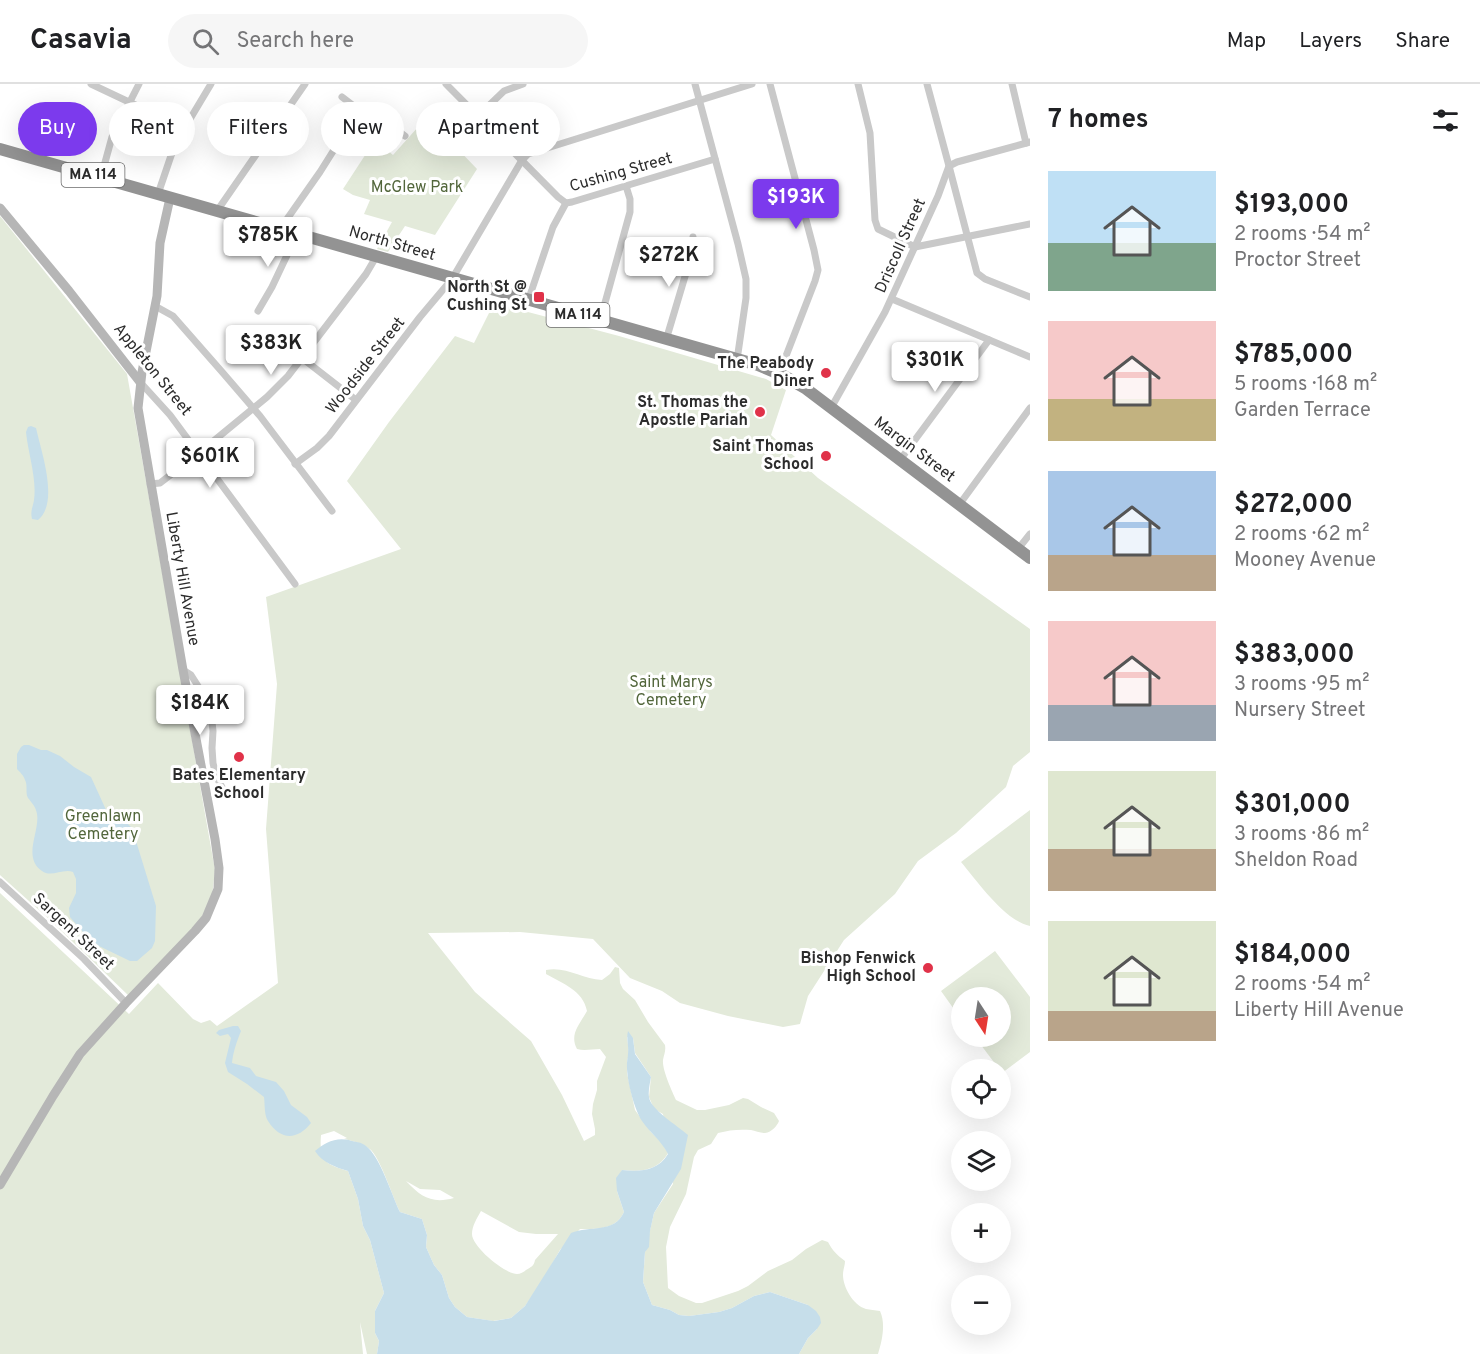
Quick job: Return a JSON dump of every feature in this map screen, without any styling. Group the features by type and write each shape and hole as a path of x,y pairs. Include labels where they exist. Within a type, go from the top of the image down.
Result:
{"highway":[{"name":"North Street","path":"0,149 758,365 777,373"},
{"name":"Margin Street","path":"777,373 805,388 1030,558"}],"main road":[{"name":"Liberty Hill Avenue","path":"0,1185 80,1054 206,918 219,880 215,839 139,416 140,382 157,296 164,196"},
{"name":"Appleton Street","path":"0,208 140,382"}],"street":[{"path":"91,84 129,102 139,84"},
{"path":"195,110 211,84"},
{"path":"217,211 304,84"},
{"path":"446,84 464,102"},
{"path":"493,102 504,91 523,84"},
{"path":"695,84 746,279 746,298 737,360"},
{"path":"522,160 528,154 541,148 752,84"},
{"path":"770,84 818,270 812,291 777,373"},
{"path":"858,84 870,133 878,230 915,248 1030,224"},
{"path":"927,84 975,268 980,276 1030,297"},
{"path":"949,166 1028,143 1012,84"},
{"path":"342,97 349,102"},
{"path":"100,177 109,147"},
{"path":"164,196 172,156"},
{"path":"280,229 330,156"},
{"path":"518,156 566,203"},
{"name":"Cushing Street","path":"528,301 553,227 566,203 715,159"},
{"name":"Woodside Street","path":"296,464 323,443 452,279 522,160"},
{"name":"Driscoll Street","path":"831,409 892,299 949,166"},
{"path":"600,321 630,212 630,199 626,186"},
{"path":"258,311 297,234"},
{"path":"666,340 694,246 693,237"},
{"path":"150,484 160,483 274,391 366,274 376,257"},
{"path":"892,299 1030,357"},
{"path":"155,306 173,316 253,408 332,512"},
{"path":"900,460 989,339"},
{"path":"302,358 356,400"},
{"name":"Appleton Street","path":"140,382 170,415 296,584"},
{"path":"959,505 1030,408"},
{"path":"1018,549 1030,534"},
{"path":"183,670 191,675 210,705 213,763 216,776 224,792"},
{"name":"Sargent Street","path":"0,882 84,959 126,1003"}],"green space":[{"name":"McGlew Park","path":"416,129 416,156 464,156 477,169 435,235 405,226 388,252 377,249 392,222 364,214 370,200 343,189 365,156 404,156 404,143"},
{"name":"Greenlawn Cemetery","path":"0,216 127,374 215,870 212,897 200,920 129,996 0,875"},
{"name":"Saint Marys Cemetery","path":"494,303 619,336 766,379 786,390 771,435 818,478 1030,629 1030,752 1013,766 1006,787 956,833 918,861 895,894 844,940 808,996 800,1024 783,1027 680,1003 662,991 630,978 593,939 520,932 428,933 475,992 531,1041 562,1095 584,1141 595,1135 593,1104 597,1081 606,1057 600,1049 577,1049 574,1039 587,1011 585,1004 577,993 546,974 546,970 567,971 602,980 615,967 619,968 620,983 623,989 635,1000 665,1045 664,1069 676,1100 697,1110 705,1110 729,1105 743,1098 774,1113 779,1121 770,1131 765,1133 730,1130 718,1133 711,1144 698,1150 694,1157 686,1194 670,1227 666,1247 668,1288 679,1296 702,1303 748,1286 768,1271 792,1260 822,1240 828,1242 845,1261 843,1280 853,1300 861,1307 880,1311 883,1327 878,1354 799,1354 808,1338 817,1329 808,1305 770,1292 754,1296 719,1312 689,1316 679,1315 652,1305 643,1282 645,1252 654,1213 673,1184 663,1114 654,1109 649,1097 651,1077 635,1053 633,1038 627,1037 629,1053 627,1073 635,1110 668,1153 654,1167 635,1171 622,1170 617,1191 624,1212 621,1218 605,1227 580,1229 560,1250 525,1306 511,1318 493,1321 467,1317 455,1307 449,1298 442,1275 434,1265 426,1247 427,1235 422,1219 400,1212 383,1170 371,1150 362,1144 344,1139 347,1138 334,1131 321,1135 321,1151 329,1163 348,1171 384,1293 375,1311 375,1333 379,1341 377,1354 367,1354 360,1322 363,1354 0,1354 0,893 129,1014 158,983 193,1019 201,1023 210,1020 217,1026 278,983 266,829 277,684 266,597 401,549 347,481 455,336 474,343","holes":["406,1181 420,1189 440,1190 454,1198 446,1200 427,1198","481,1211 519,1232 558,1234 532,1266 521,1273 512,1273 490,1259 473,1239 473,1228"]},
{"path":"1030,810 1030,926 1011,917 1002,909 961,862"},
{"path":"995,951 1030,997 1030,1052 1011,1066 1011,1059 992,1059 982,1047 1011,1047 1011,987 951,987 951,1005 941,991"}],"water":[{"path":"31,426 36,428 45,465 48,490 44,512 38,520 32,519 31,516 35,492 26,432"},
{"path":"24,745 47,750 60,756 91,777 107,812 122,818 132,828 156,906 155,941 152,948 137,961 130,961 99,946 70,917 69,908 76,893 76,879 73,872 46,873 36,865 32,852 37,814 27,796 22,774 17,769 17,754"},
{"path":"238,1026 241,1031 232,1063 250,1068 256,1076 276,1082 291,1105 311,1123 300,1133 289,1136 278,1132 267,1119 264,1097 228,1072 225,1063 231,1038 228,1034 220,1036 216,1033"},
{"path":"628,1031 633,1038 635,1054 651,1077 649,1097 651,1102 659,1112 688,1135 681,1169 654,1213 649,1247 645,1252 643,1282 652,1305 679,1315 689,1316 719,1312 754,1296 770,1292 808,1305 820,1317 821,1323 808,1338 799,1354 377,1354 379,1341 375,1333 375,1311 384,1293 370,1240 363,1226 358,1199 348,1171 326,1162 315,1151 326,1143 339,1139 366,1146 381,1167 400,1212 422,1219 427,1235 426,1247 434,1265 442,1275 449,1298 455,1307 467,1317 494,1321 511,1318 525,1306 571,1233 608,1226 620,1219 624,1212 617,1191 616,1178 622,1170 635,1171 654,1167 668,1154 642,1121 633,1101 627,1069"}],"place":[{"name":"North St @ Cushing St","path":"539,297"},
{"name":"The Peabody Diner","path":"826,373"},
{"name":"St. Thomas the Apostle Pariah","path":"760,412"},
{"name":"Saint Thomas School","path":"826,456"},
{"name":"Bates Elementary School","path":"239,757"},
{"name":"Bishop Fenwick High School","path":"928,968"}]}
